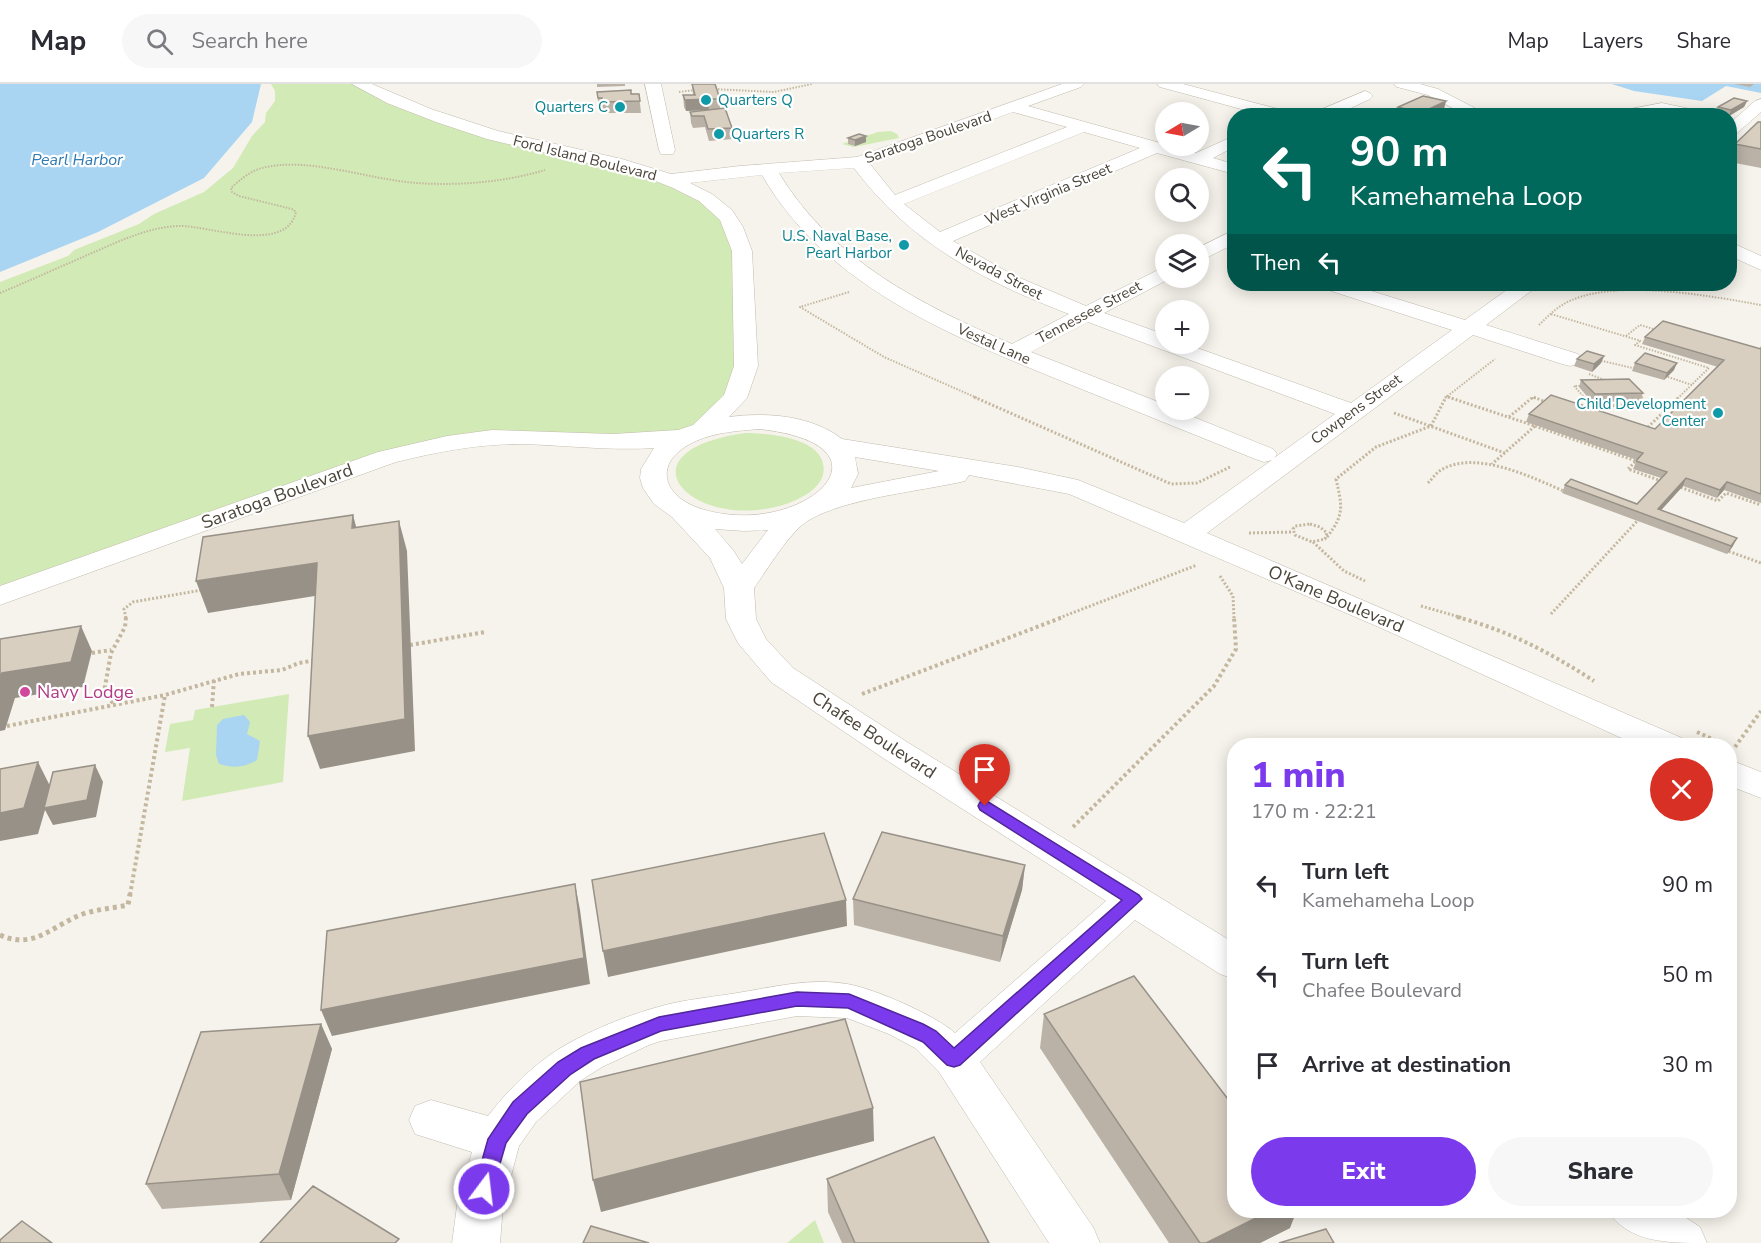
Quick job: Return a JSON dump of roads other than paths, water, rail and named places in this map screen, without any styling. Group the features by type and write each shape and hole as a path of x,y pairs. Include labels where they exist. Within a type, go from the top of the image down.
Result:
{"street":[{"name":"Ford Island Boulevard","path":"360,84 409,107 490,134 631,167 668,180 690,189 724,213 738,236 742,251 746,366 735,398 694,434 670,446 659,458 653,470 653,483"},
{"name":"Saratoga Boulevard","path":"668,180 860,162 1076,84"},
{"path":"1166,84 1257,108"},
{"path":"1402,84 1433,92 1466,108"},
{"path":"654,88 667,150"},
{"path":"1337,108 1365,96"},
{"path":"1737,122 1761,104"},
{"path":"1013,107 1155,147"},
{"path":"1737,125 1761,127"},
{"path":"892,202 1082,127"},
{"path":"1197,159 1227,144"},
{"name":"West Virginia Street","path":"939,240 1155,147"},
{"path":"1187,156 1227,167"},
{"name":"Nevada Street","path":"860,162 892,202 917,226 939,240 1003,278 1086,314 1155,339"},
{"name":"Vestal Lane","path":"768,169 788,202 811,229 879,283 966,332 1012,353 1264,453"},
{"path":"1209,250 1227,240"},
{"path":"1209,251 1227,252"},
{"path":"1737,252 1761,264"},
{"name":"Tennessee Street","path":"1012,353 1155,278"},
{"path":"1352,291 1582,363"},
{"name":"Cowpens Street","path":"1186,535 1519,291"},
{"name":"Nevada Street","path":"1196,354 1353,412"},
{"name":"Ford Island Boulevard","path":"746,366 760,397 787,425"},
{"name":"Saratoga Boulevard","path":"0,596 387,457 464,440 506,437 615,442 650,441 694,434 729,424 759,422 787,425"},
{"name":"O'Kane Boulevard","path":"787,425 814,432 834,445 909,459 996,471 1078,488 1392,622 1678,736"},
{"name":"Saratoga Boulevard","path":"562,439 614,456 653,483 668,503 682,511"},
{"path":"682,511 707,520 737,523 769,521 798,515 824,502 839,488 846,473 844,458 834,445"},
{"name":"O'Kane Boulevard","path":"824,502 948,476 996,471"},
{"name":"Chafee Boulevard","path":"682,511 723,556 739,588 741,619 753,643 782,675 1227,959"},
{"path":"739,588 775,539 798,515"},
{"path":"1737,775 1761,786"},
{"path":"954,1059 1133,899"},
{"path":"476,1243 480,1206 498,1139 520,1108 565,1068 587,1054 659,1024 797,999 849,1001 877,1011 930,1036 954,1059 1076,1243"},
{"path":"430,1120 498,1139"},
{"path":"1644,1218 1683,1243"}],"water":[{"name":"Pearl Harbor","path":"0,84 261,84 252,122 204,178 98,232 0,272"},
{"path":"1612,84 1761,84 1761,93 1726,86 1702,101 1634,91"},
{"path":"244,715 250,722 247,734 260,741 257,760 238,767 219,764 216,755 217,725 223,719"}],"place":[{"name":"Quarters Q","path":"706,100"},
{"name":"Quarters C","path":"620,107"},
{"name":"Quarters R","path":"719,134"},
{"name":"U.S. Naval Base, Pearl Harbor","path":"904,245"},
{"name":"Child Development Center","path":"1718,413"},
{"name":"Navy Lodge","path":"25,692"}]}
